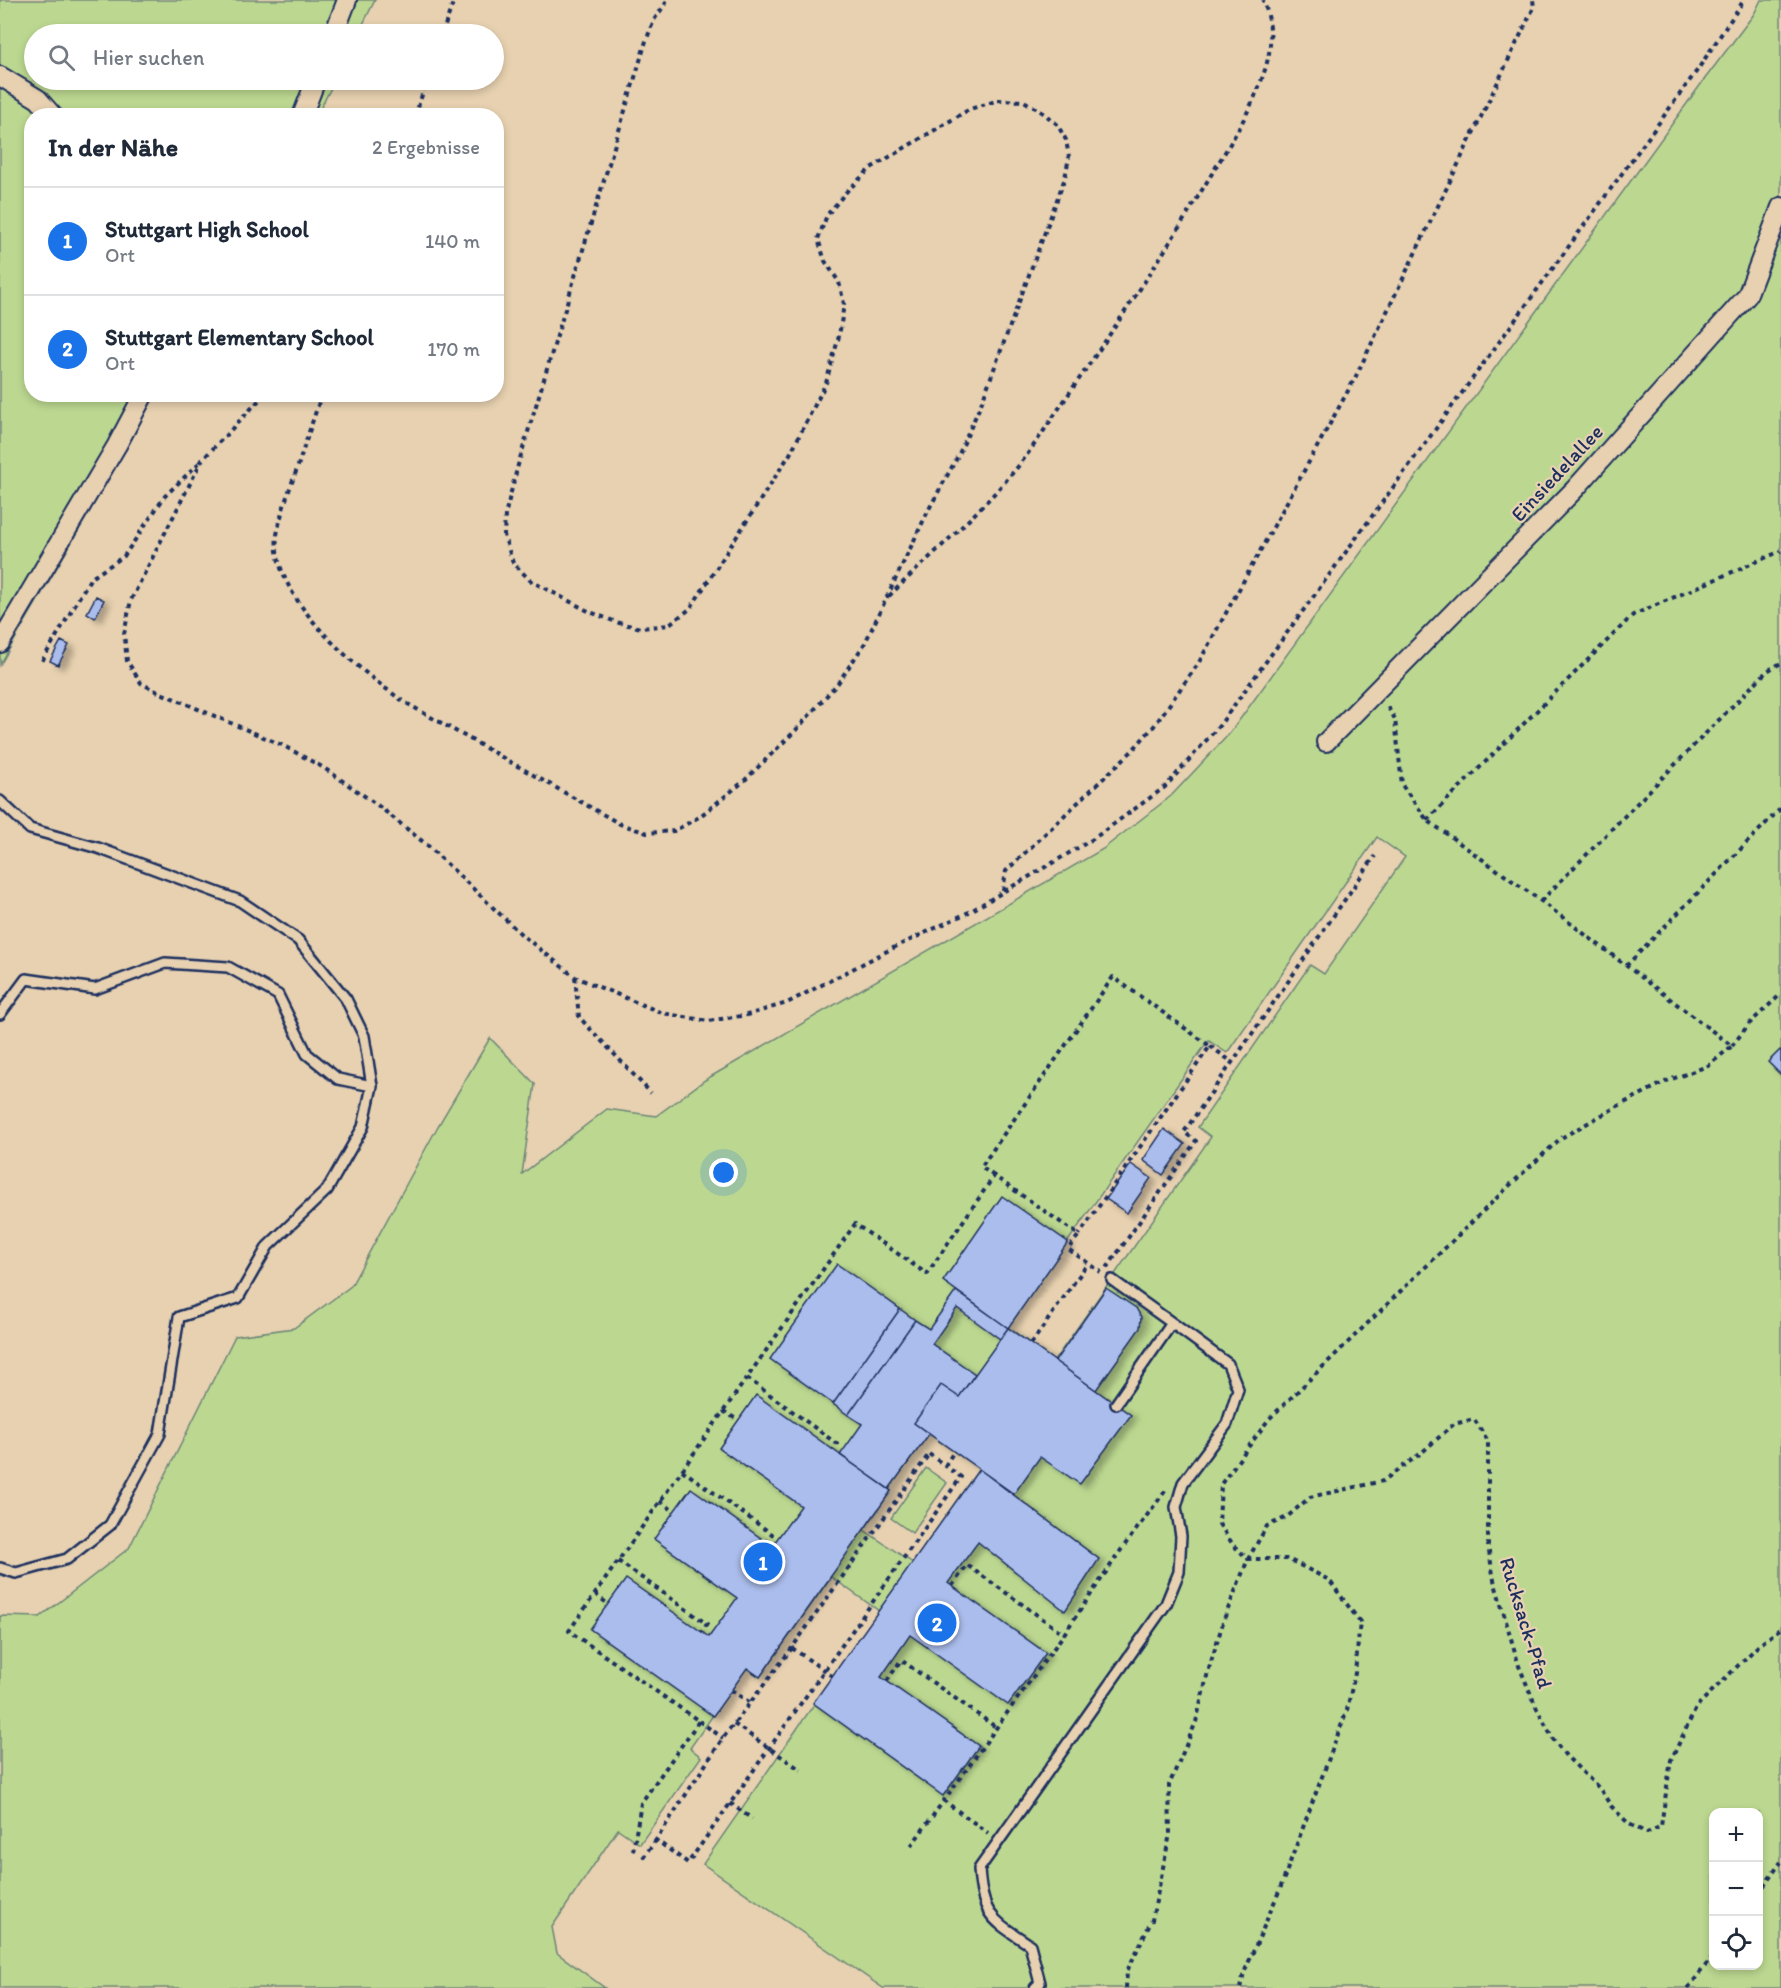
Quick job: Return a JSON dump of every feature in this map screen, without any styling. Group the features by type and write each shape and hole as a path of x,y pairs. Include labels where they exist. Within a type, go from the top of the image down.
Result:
{"street":[{"path":"338,24 347,0"},
{"path":"0,76 38,99 46,108"},
{"path":"305,108 312,90"},
{"name":"Einsiedelallee","path":"1326,742 1575,489 1748,296 1781,207"},
{"path":"0,643 117,445 140,402"}],"lane":[{"path":"0,801 30,829 98,848 240,901 298,940 346,999 364,1036 372,1086 363,1127 327,1190 268,1246 238,1298 178,1317 160,1434 110,1525 67,1559 16,1573 0,1568"},
{"path":"0,1014 26,979 95,989 165,963 228,968 278,995 307,1054 338,1079 372,1086"},
{"path":"1035,1988 1040,1983 1030,1946 993,1920 981,1895 979,1869 1166,1604 1179,1572 1180,1536 1176,1507 1183,1483 1227,1424 1238,1389 1228,1365 1112,1280"},
{"path":"1116,1404 1172,1323"}],"path":[{"path":"446,24 454,0"},
{"path":"318,402 285,503 277,536 277,557 298,602 337,646 381,686 406,703 620,824 647,833 674,831 699,817 743,782 797,729 838,683 865,643 929,509 959,454 981,404 1065,178 1068,157 1066,140 1057,124 1024,101 999,100 970,110 871,168 847,191 827,214 818,239 825,261 839,282 844,304 839,336 826,383 790,454 690,609 668,625 641,628 619,623 590,612 531,581 513,563 504,535 505,515 646,41 654,20 668,0"},
{"path":"886,599 982,507 1020,463 1123,315 1191,209 1243,118 1263,74 1269,53 1271,29 1263,0"},
{"path":"1003,892 1006,872 1131,751 1154,726 1198,664 1355,378 1534,7 1533,0"},
{"path":"202,460 131,600 124,634 127,661 141,683 282,745 324,768 376,804 427,845 522,935 575,977 662,1013 708,1021 747,1015 787,1003 969,912 1093,839 1164,787 1219,726 1696,72 1744,0"},
{"path":"418,108 424,90"},
{"path":"42,661 90,579 124,556 165,496 257,402"},
{"path":"1427,820 1634,615 1781,551"},
{"path":"1541,901 1767,671 1781,663"},
{"path":"1378,689 1395,719 1402,785 1427,820 1541,901 1732,1046"},
{"path":"1626,966 1781,808"},
{"path":"1210,1046 1068,1249 1103,1274 1196,1141 1184,1132 1375,856"},
{"path":"575,977 579,1017 651,1094"},
{"path":"1078,1235 981,1167 1113,977 1232,1062"},
{"path":"1240,1988 1347,1710 1355,1673 1360,1622 1329,1580 1288,1559 1248,1559 1234,1546 1219,1524 1221,1484 1269,1419 1509,1186 1562,1138 1669,1080 1708,1066 1732,1046 1749,1024 1781,994"},
{"path":"723,1738 569,1631 855,1224 927,1274 994,1176"},
{"path":"1031,1344 1088,1263"},
{"path":"747,1378 837,1444 833,1450"},
{"path":"723,1411 738,1420"},
{"name":"Rucksack-Pfad","path":"1126,1988 1127,1971 1152,1920 1170,1834 1169,1785 1196,1722 1224,1619 1248,1559 1267,1526 1287,1517 1310,1497 1383,1481 1420,1454 1454,1424 1474,1419 1488,1441 1488,1546 1494,1580 1519,1666 1537,1709 1553,1739 1566,1756 1600,1789 1611,1806 1629,1824 1647,1833 1661,1826 1671,1760 1698,1706 1758,1646 1781,1628"},
{"path":"945,1466 954,1451"},
{"path":"643,1858 749,1701 792,1648 929,1454 961,1477 688,1863 656,1840"},
{"path":"682,1470 772,1534 766,1542"},
{"path":"911,1846 1169,1486"},
{"path":"660,1501 674,1511"},
{"path":"618,1561 707,1624 702,1632"},
{"path":"952,1586 967,1565 1064,1634"},
{"path":"595,1594 608,1604"},
{"path":"792,1648 832,1676"},
{"path":"887,1681 901,1660 997,1728"},
{"path":"731,1689 749,1701"},
{"path":"633,1851 641,1803 699,1721"},
{"path":"734,1724 801,1770"},
{"path":"943,1800 991,1835"},
{"path":"730,1803 752,1819"},
{"path":"1763,1887 1781,1862"},
{"path":"1688,1988 1709,1960"}],"green space":[{"path":"0,0 375,0 363,24 24,24 24,90 330,90 321,108 24,108 24,402 151,402 0,665"},
{"path":"1761,0 1781,0 1781,1988 883,1988 703,1864 879,1611 831,1577 760,1677 746,1668 690,1748 701,1757 640,1844 618,1829 552,1927 557,1953 605,1988 0,1988 0,1616 40,1617 129,1548 235,1336 294,1328 351,1286 438,1126 490,1038 535,1084 522,1174 607,1109 656,1116 705,1080 1103,849 1171,796 1230,733 1754,14","holes":["1377,837 1405,857 1324,974 1310,965 1198,1127 1211,1137 1054,1361 1008,1327 1206,1044 1209,1041 1227,1053","929,1434 979,1469 913,1563 864,1530 891,1491 889,1489"]},
{"path":"926,1468 947,1483 912,1533 891,1518"}],"building":[{"path":"96,596 104,600 95,618 87,613"},
{"path":"61,641 69,645 58,665 50,661"},
{"path":"1781,1051 1781,1075 1768,1062"},
{"path":"1164,1129 1185,1144 1163,1175 1143,1160"},
{"path":"1131,1164 1151,1178 1127,1213 1106,1199"},
{"path":"1002,1196 1068,1242 1008,1328 943,1281"},
{"path":"837,1264 900,1309 833,1404 770,1359"},
{"path":"1106,1288 1136,1308 1141,1317 1140,1328 1096,1390 1055,1361"},
{"path":"956,1291 1008,1328 1000,1339 957,1308 932,1344 975,1374 959,1397 941,1385 914,1423 929,1434 889,1489 840,1455 862,1424 848,1415 915,1320 929,1329"},
{"path":"900,1309 915,1320 848,1415 833,1404"},
{"path":"1008,1328 1131,1415 1080,1484 1040,1457 1014,1494 914,1423 941,1385 959,1397"},
{"path":"756,1395 891,1491 760,1677 747,1668 713,1716 590,1629 626,1579 709,1637 737,1598 654,1539 691,1488 772,1546 801,1506 719,1448"},
{"path":"979,1469 1099,1559 1065,1611 978,1542 948,1583 1046,1653 1008,1705 910,1635 881,1677 979,1746 943,1796 813,1703"}],"place":[{"name":"Stuttgart High School","path":"763,1562"},
{"name":"Stuttgart Elementary School","path":"937,1623"}]}
